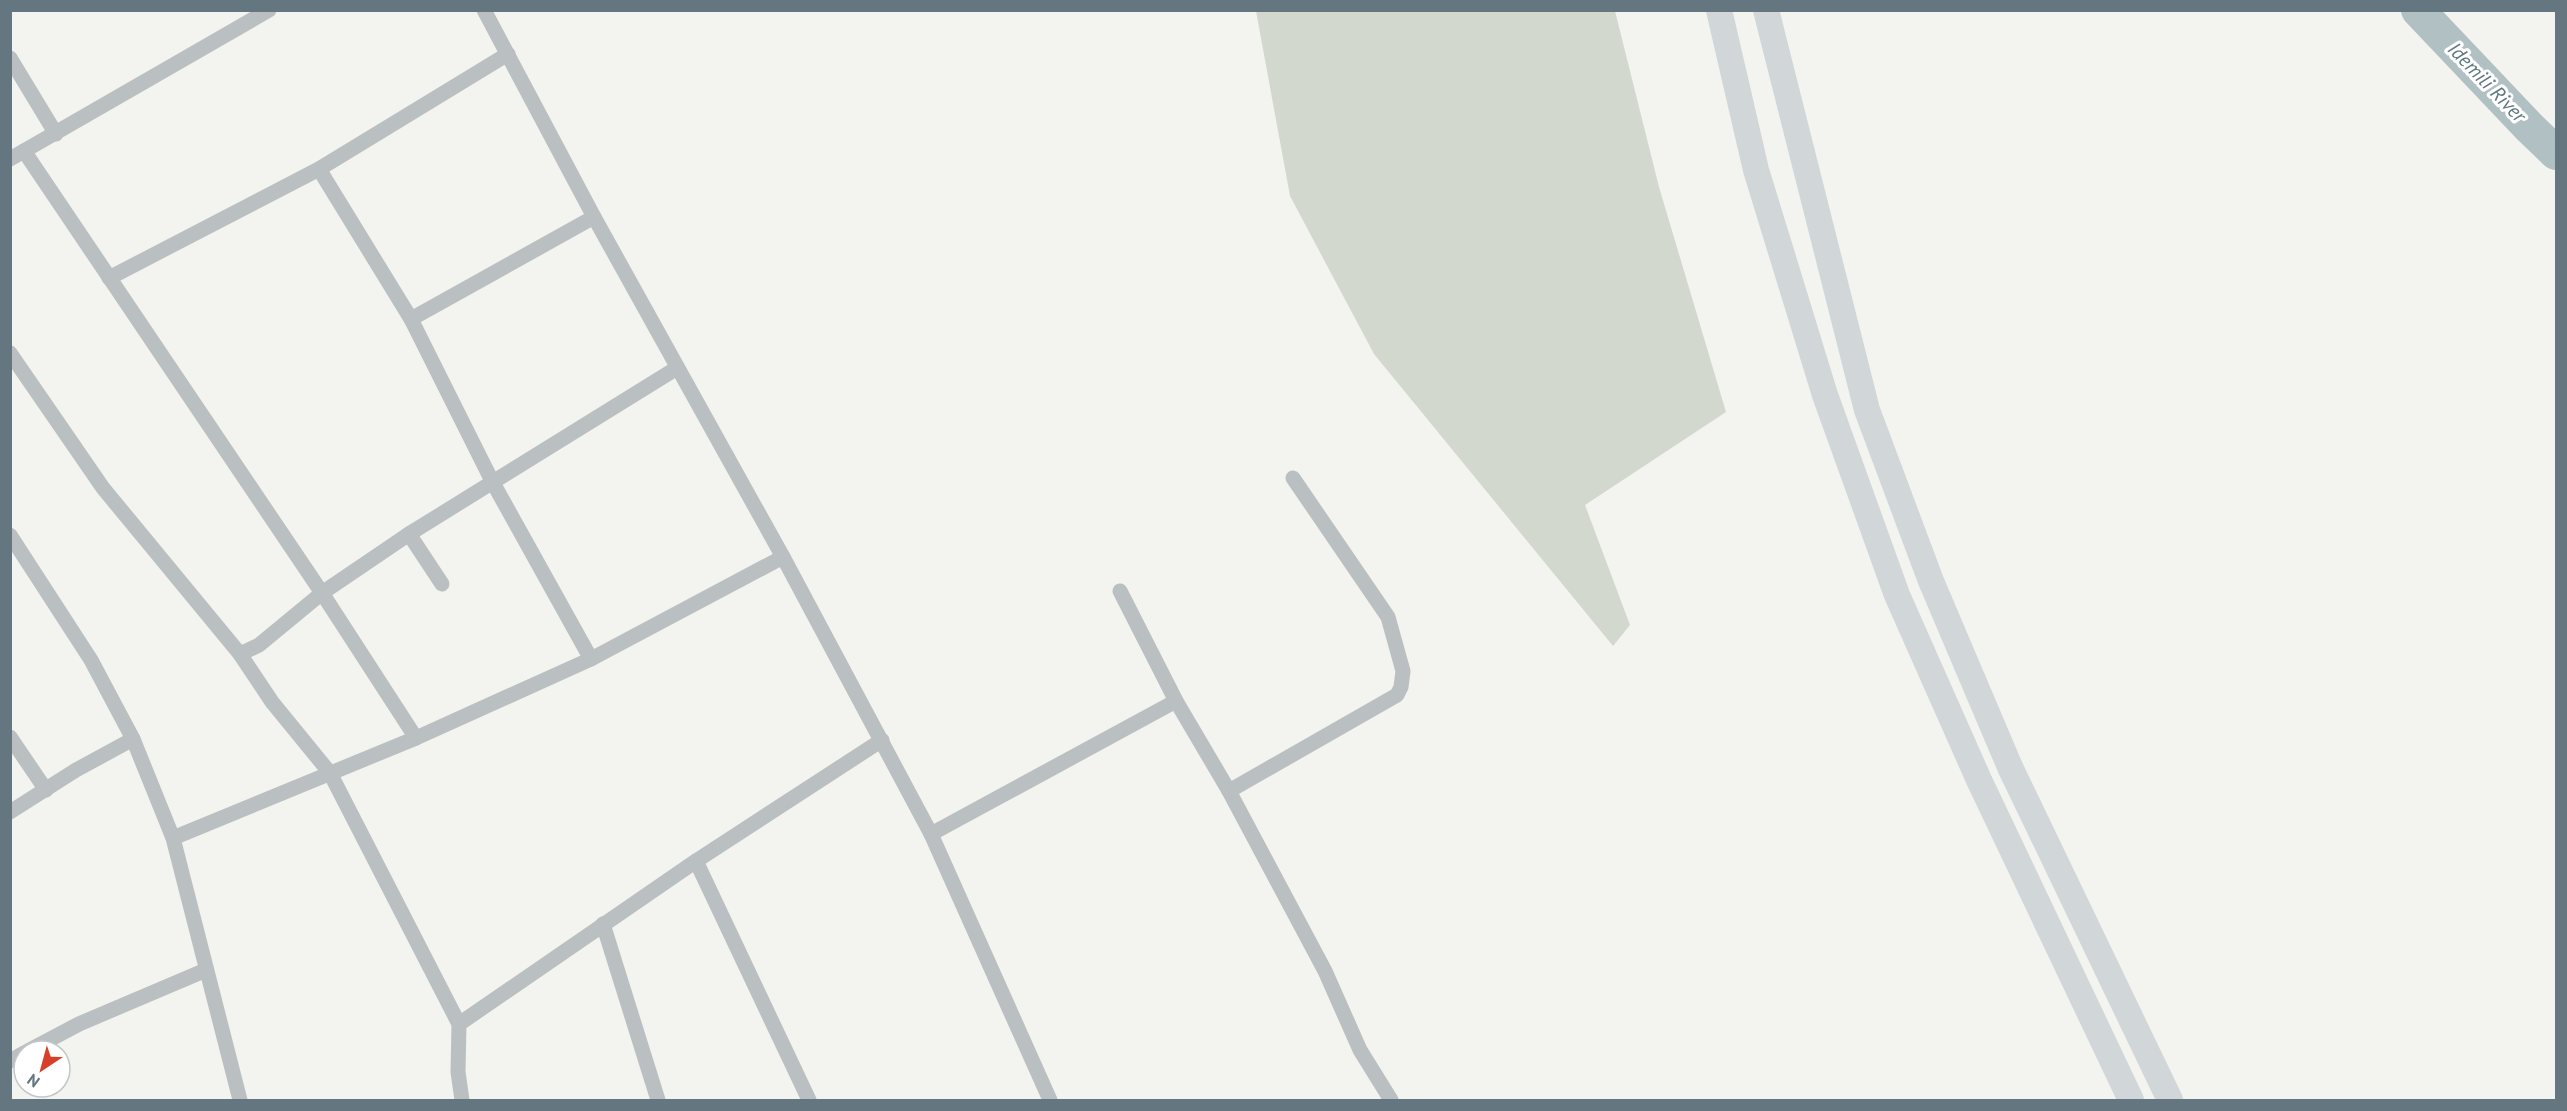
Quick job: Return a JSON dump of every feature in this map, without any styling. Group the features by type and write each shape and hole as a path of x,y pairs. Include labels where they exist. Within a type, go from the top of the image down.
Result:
{"highway":[{"path":"1719,10 1756,170 1825,395 1897,595 1979,780 2131,1101"},
{"path":"1766,10 1867,410 1931,581 2010,767 2170,1101"}],"street":[{"path":"268,10 17,155 109,278 322,593 416,738"},
{"path":"484,10 594,217 783,557 931,834 1050,1101"},
{"path":"109,278 319,169 508,54"},
{"path":"10,58 56,134"},
{"path":"319,169 411,319 492,482 591,659"},
{"path":"411,319 594,217"},
{"path":"10,353 103,488 240,654 272,702 330,773 459,1024 458,1072 462,1101"},
{"path":"240,654 259,645 322,593 409,534 677,368"},
{"path":"1229,791 1397,695 1401,687 1403,671 1388,617 1293,478"},
{"path":"409,534 441,584"},
{"path":"10,535 91,660 133,739 173,838 240,1101"},
{"path":"173,838 416,738 591,659 783,557"},
{"path":"1120,591 1176,701 1229,791 1325,971 1360,1050 1391,1101"},
{"path":"931,834 1176,701"},
{"path":"10,736 46,790"},
{"path":"10,812 76,770 133,739"},
{"path":"459,1024 696,861 882,740"},
{"path":"696,861 809,1101"},
{"path":"603,924 658,1101"},
{"path":"51,1039 79,1024 206,970"}],"shaded area":[{"path":"1256,11 1615,11 1659,187 1726,412 1585,505 1630,625 1613,646 1374,354 1290,196"}],"waterway":[{"name":"Idemili River","path":"2418,10 2556,153"}]}
